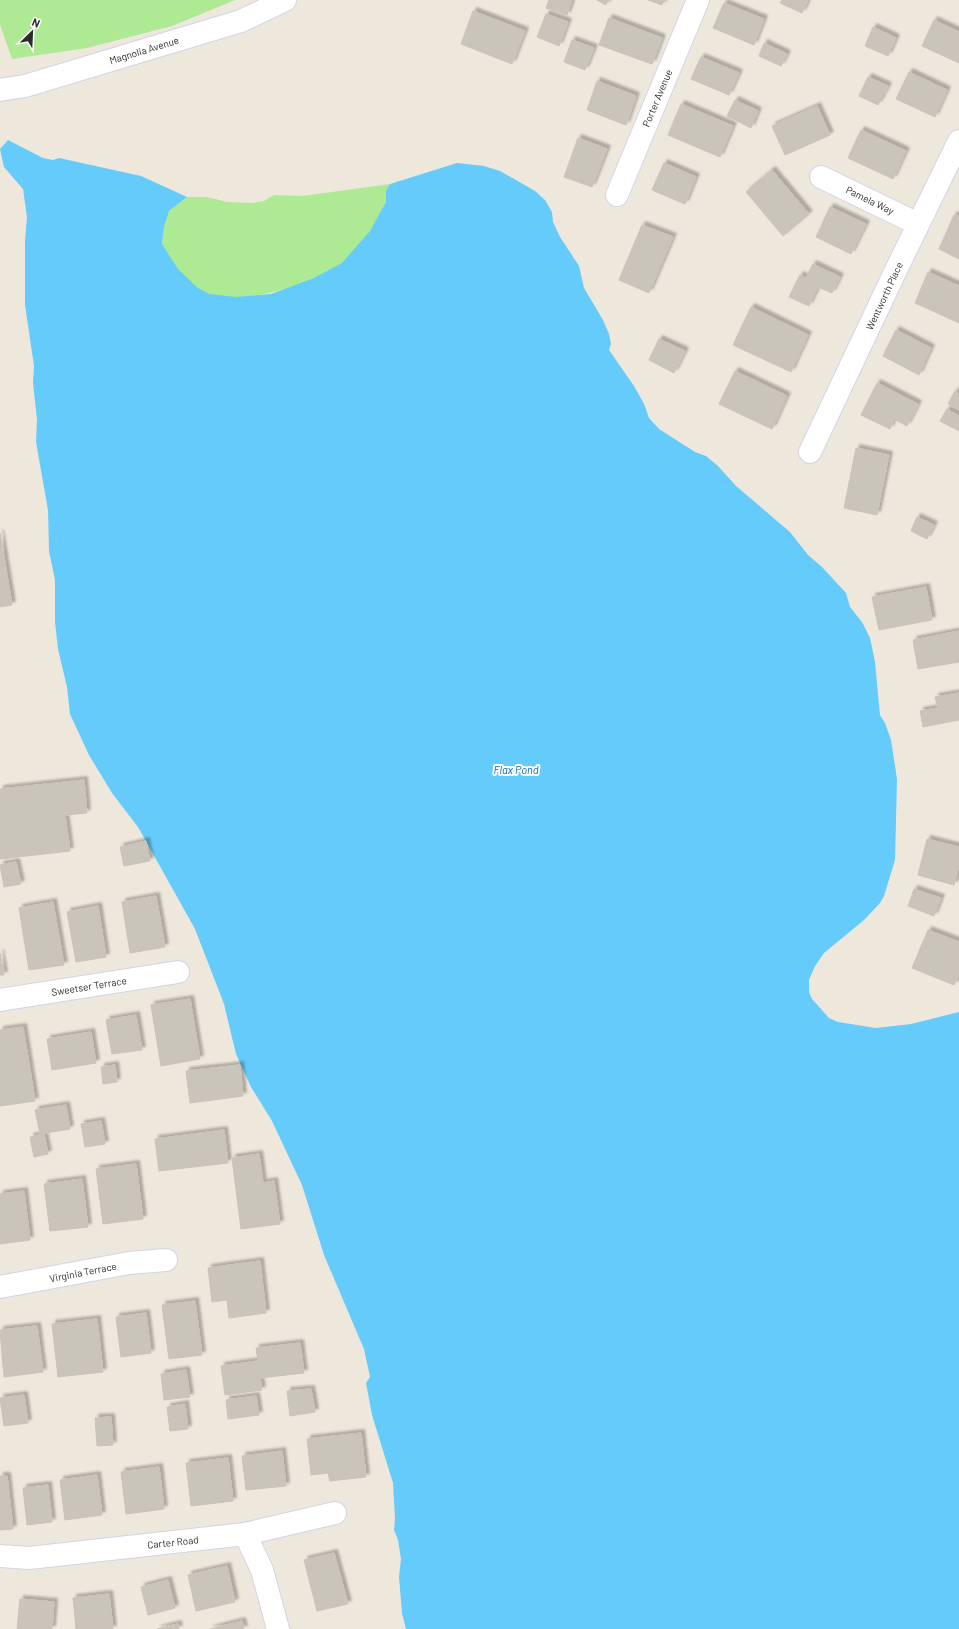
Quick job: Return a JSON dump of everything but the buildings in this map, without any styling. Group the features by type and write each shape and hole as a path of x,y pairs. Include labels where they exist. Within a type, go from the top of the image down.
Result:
{"street":[{"name":"Magnolia Avenue","path":"0,90 26,86 241,21 285,0"},
{"name":"Porter Avenue","path":"617,195 698,0"},
{"name":"Wentworth Place","path":"810,452 959,141"},
{"name":"Pamela Way","path":"821,177 918,224"},
{"name":"Sweetser Terrace","path":"0,1000 178,972"},
{"name":"Virginia Terrace","path":"0,1288 129,1263 166,1260"},
{"name":"Carter Road","path":"0,1556 29,1558 246,1534 335,1513"},
{"path":"246,1534 262,1570 278,1629"}],"green space":[{"path":"0,0 235,0 172,26 87,48 12,59 0,24"},
{"path":"390,184 386,202 377,220 367,236 349,257 330,271 297,285 278,291 239,297 223,297 209,294 194,286 181,274 162,244 165,219 169,211 187,197 207,197 227,202 253,203 264,201 274,195 303,196"}],"water":[{"name":"Flax Pond","path":"8,140 43,158 53,160 59,158 141,176 187,197 169,211 164,227 162,244 178,269 198,288 209,294 236,297 271,294 314,278 342,263 370,231 386,202 386,191 390,184 457,163 484,166 500,171 535,191 545,200 552,212 553,222 560,237 579,266 584,288 603,320 609,334 611,344 609,350 634,386 644,404 649,418 659,429 695,452 706,456 718,466 736,486 790,532 808,555 822,567 846,593 850,607 862,622 870,638 875,662 880,715 885,723 891,740 897,779 895,860 884,896 880,903 864,920 824,953 815,966 809,980 809,992 812,999 829,1018 838,1022 876,1028 911,1024 959,1012 959,1629 406,1629 402,1613 399,1577 401,1559 398,1540 394,1530 395,1518 393,1483 372,1415 366,1383 370,1377 364,1349 324,1255 302,1185 272,1121 251,1087 236,1054 224,1004 195,929 138,827 112,793 89,755 70,714 67,687 58,649 55,622 55,580 49,551 48,510 36,442 37,419 33,383 34,366 25,305 25,241 27,217 23,189 4,167 0,149"}]}
